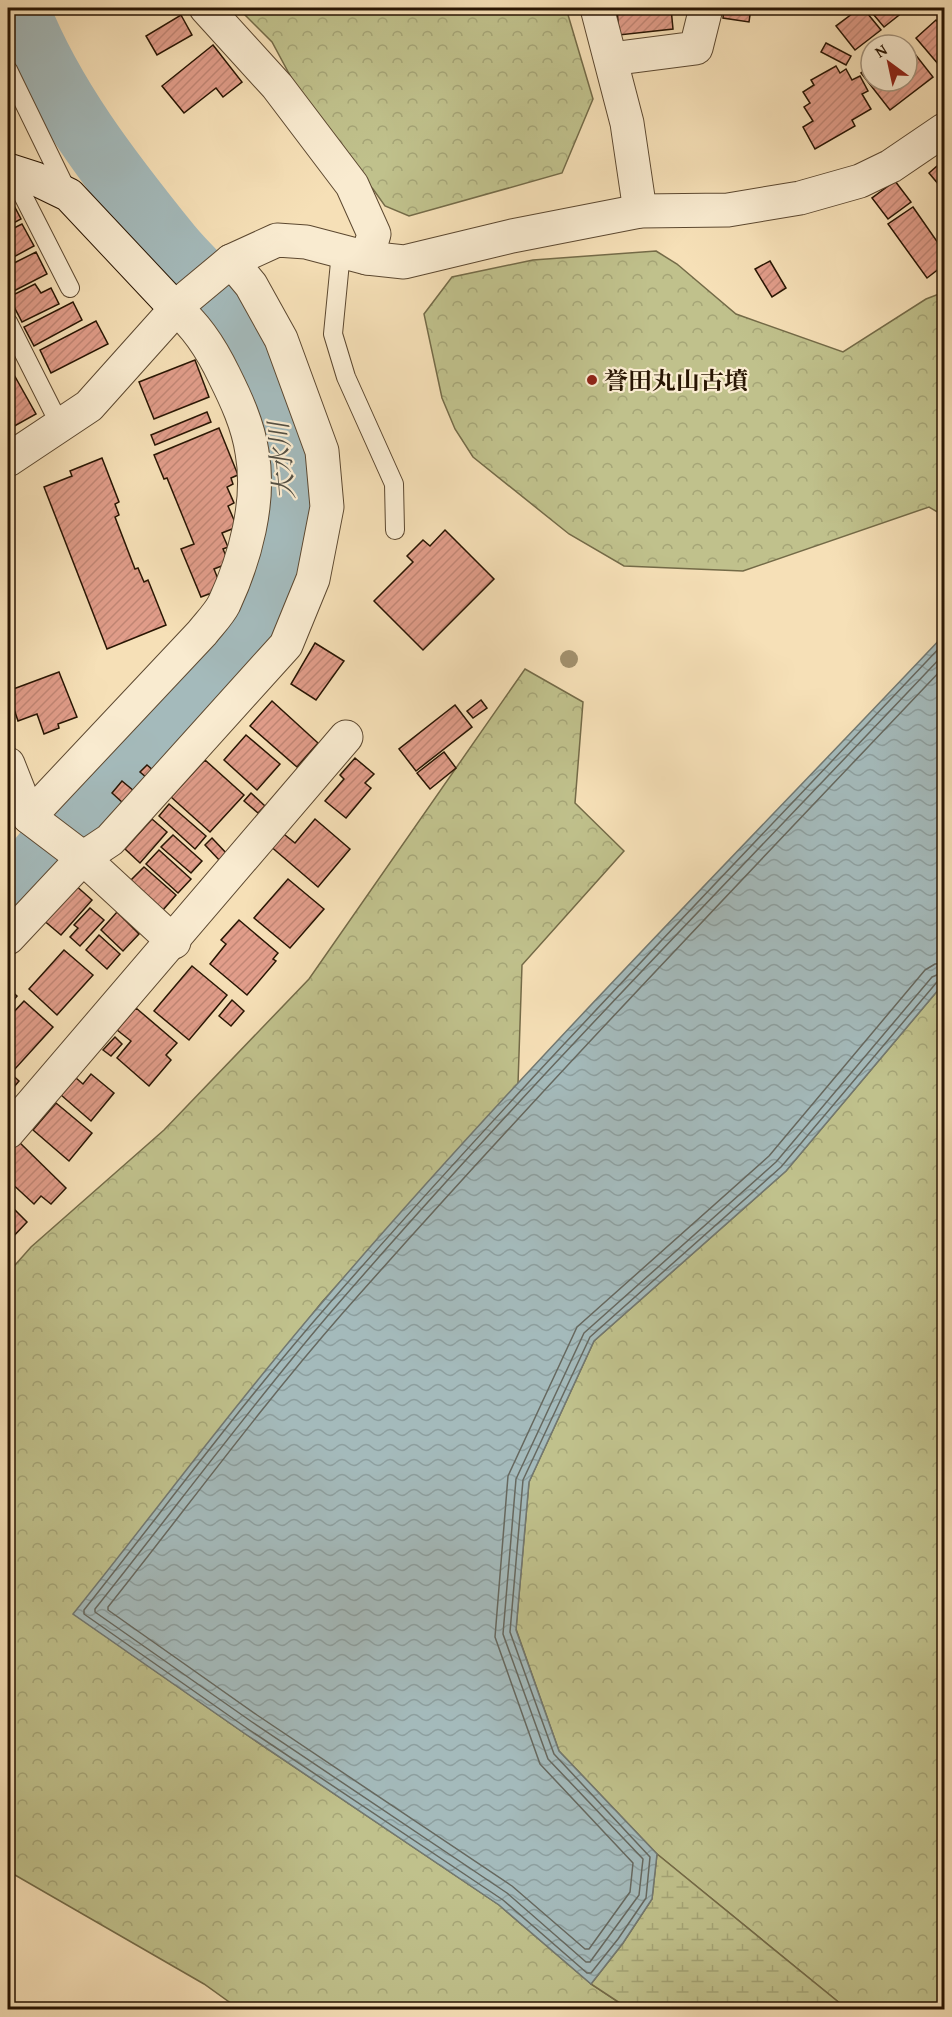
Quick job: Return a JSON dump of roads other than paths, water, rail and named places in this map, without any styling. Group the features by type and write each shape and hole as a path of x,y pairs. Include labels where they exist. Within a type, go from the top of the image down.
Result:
{"street":[{"path":"206,8 277,86 352,185 374,234 354,255"},
{"path":"597,8 627,123 640,211"},
{"path":"611,58 696,48 706,8"},
{"path":"8,460 89,406 179,305 227,264 277,240 306,242 354,255 404,262 512,236 640,211 728,210 800,198 860,181 891,166 945,130"},
{"path":"9,171 36,179 69,195 179,305 219,364 241,412 250,442 254,489 250,525 242,555 223,605 202,633 35,821"},
{"path":"8,938 77,852 110,840 286,645 313,579 327,507 321,451 296,373 281,339 251,285 227,264"},
{"path":"8,1132 174,942 346,737"},
{"path":"8,764 35,821 77,852 174,942"}],"lane":[{"path":"8,70 69,195"},
{"path":"9,171 70,288"},
{"path":"354,255 333,334 354,397 394,484 395,530"},
{"path":"8,322 60,425"}],"water":[{"path":"944,635 944,983 786,1171 594,1341 529,1482 516,1630 559,1751 657,1854 652,1899 623,1943 591,1984 499,1905 244,1733 73,1614 257,1381 395,1219 549,1049"}],"waterway":[{"name":"大水川","path":"8,895 97,792 201,683 234,643 262,599 276,565 284,528 287,489 284,450 277,411 265,374 249,340 229,309 178,254 85,133 48,72 18,8"}],"place":[{"name":"誉田丸山古墳","path":"592,380"}]}
